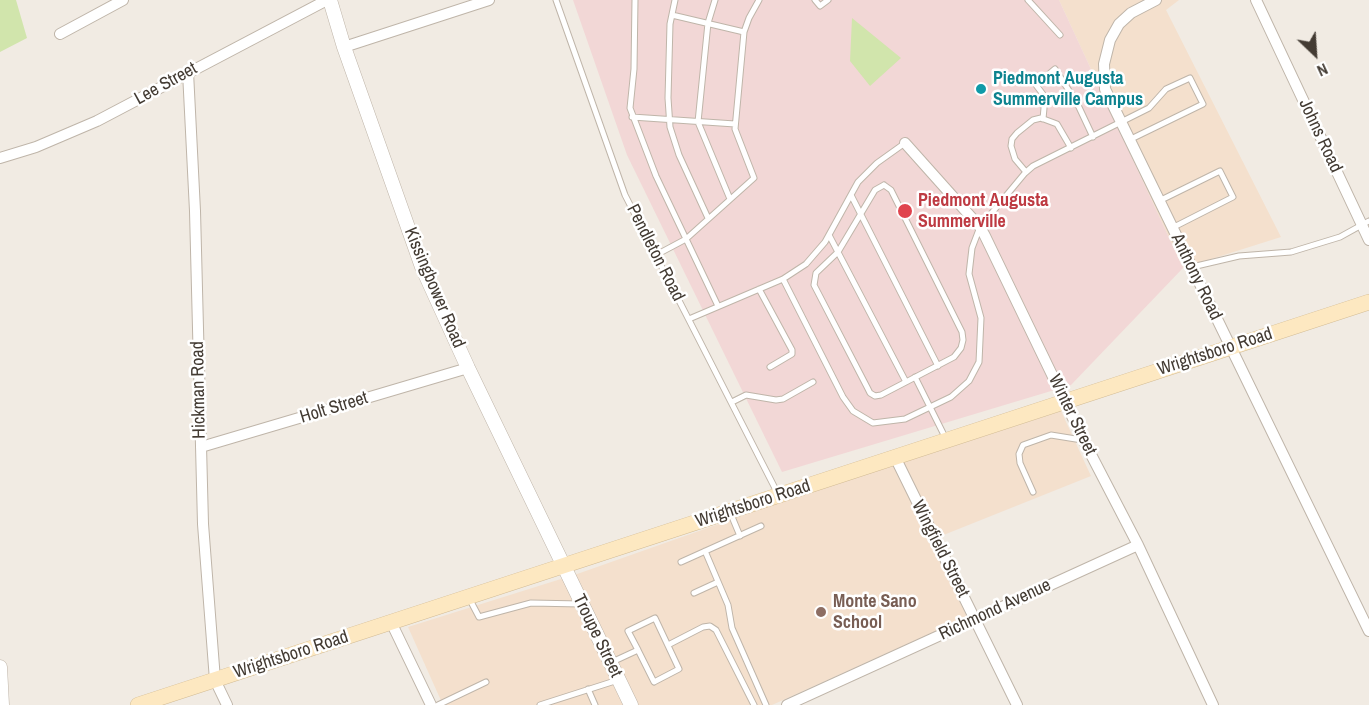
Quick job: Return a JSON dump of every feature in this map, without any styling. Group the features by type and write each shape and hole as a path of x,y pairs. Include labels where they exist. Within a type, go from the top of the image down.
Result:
{"main road":[{"name":"Wrightsboro Road","path":"138,705 1369,302"}],"street":[{"path":"60,34 123,0"},
{"name":"Kissingbower Road","path":"329,0 423,267 468,368 563,566"},
{"name":"Lee Street","path":"0,158 36,147 97,121 329,0"},
{"path":"344,47 489,0"},
{"name":"Anthony Road","path":"1156,0 1131,13 1119,24 1110,40 1104,64 1105,89 1369,631"},
{"name":"Johns Road","path":"1256,0 1366,223 1369,240"},
{"name":"Hickman Road","path":"188,72 195,211 203,524 215,680 227,705"},
{"name":"Winter Street","path":"905,143 980,227 1084,441 1138,545 1214,705"},
{"name":"Holt Street","path":"201,447 468,368"},
{"name":"Wingfield Street","path":"894,457 1017,705"},
{"name":"Richmond Avenue","path":"787,705 1138,545"},
{"name":"Troupe Street","path":"563,566 631,705"},
{"path":"391,622 430,705"},
{"path":"0,667 2,705"},
{"path":"814,693 820,705"}],"lane":[{"name":"Pendleton Road","path":"556,0 625,195 779,495"},
{"path":"635,0 634,69 630,108 632,117 656,176 718,306"},
{"path":"675,0 672,15 668,98 670,127 679,155 708,218"},
{"path":"715,0 708,23 698,122 730,199"},
{"path":"656,255 686,239 754,178 735,124 744,32 748,18 759,0"},
{"path":"815,0 820,6 828,0"},
{"path":"1028,0 1060,35"},
{"path":"672,15 744,32"},
{"path":"1043,119 1045,98 1036,85 1055,69 1077,103 1094,137"},
{"path":"783,279 843,397 853,411 873,423 904,419 951,397 969,381 979,362 981,318 969,274 972,248 980,227 1026,172 1033,166 1149,108 1166,89 1190,78 1203,104 1129,140"},
{"path":"632,117 735,124"},
{"path":"1026,172 1012,153 1012,139 1033,120 1043,119 1057,124 1071,148"},
{"path":"690,319 783,279 806,264 829,235 858,182 877,163 905,143"},
{"path":"1159,201 1220,171 1225,180 1233,197 1172,228"},
{"path":"884,184 891,190 962,332 961,348 954,357 881,395 874,396 870,393 814,285 816,273 838,252 875,190 884,184"},
{"path":"851,195 938,366"},
{"path":"1192,267 1239,256 1291,252 1340,237 1366,223"},
{"path":"829,235 906,382"},
{"path":"759,289 792,350 792,354 770,367"},
{"path":"915,377 947,440"},
{"path":"732,402 746,395 783,399 813,382"},
{"path":"1033,492 1020,463 1019,454 1023,446 1051,435 1084,441"},
{"path":"729,511 740,536"},
{"path":"681,562 761,526"},
{"path":"705,551 729,606 732,628 766,705"},
{"path":"694,593 718,582"},
{"path":"469,597 479,617 531,603 581,604"},
{"path":"655,618 679,669 654,682 638,650 628,631 655,618"},
{"path":"668,645 703,627 710,626 716,630 754,705"},
{"path":"610,663 638,650"},
{"path":"540,705 618,680"},
{"path":"438,705 486,682"},
{"path":"588,689 595,705"}],"shaded area":[{"name":"Piedmont Augusta Summerville","path":"573,0 1059,0 1183,268 1071,385 782,472 627,155"},
{"path":"1059,0 1179,0 1166,10 1281,237 1183,268"},
{"path":"1061,411 1091,476 931,540 967,617 772,705 443,705 408,627 580,573 784,501"}],"green space":[{"path":"0,0 16,0 27,38 0,52"},
{"path":"852,18 901,58 870,86 850,61"}],"place":[{"name":"Piedmont Augusta Summerville Campus","path":"981,89"},
{"name":"Piedmont Augusta Summerville","path":"905,211"},
{"name":"Monte Sano School","path":"821,612"}]}
